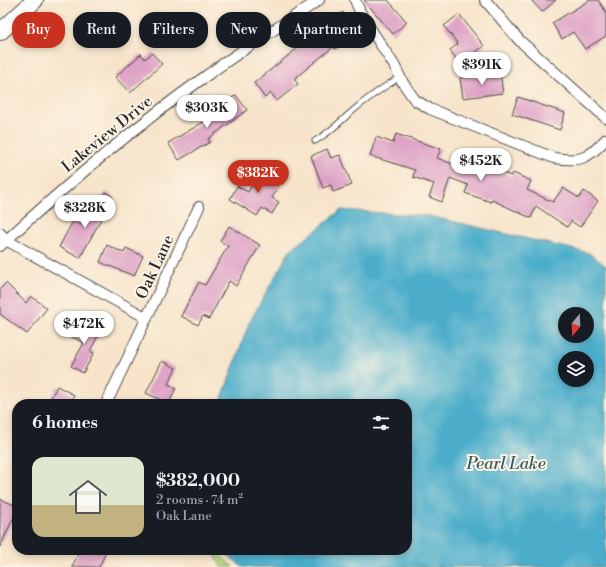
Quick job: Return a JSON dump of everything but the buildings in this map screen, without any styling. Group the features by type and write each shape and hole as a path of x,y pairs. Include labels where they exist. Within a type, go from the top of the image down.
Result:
{"main road":[{"path":"0,32 35,0"}],"street":[{"name":"Lakeview Drive","path":"2,240 163,108 206,75 319,0"},
{"path":"355,0 415,100 430,109 554,158 571,161 583,159 594,153 606,139"},
{"path":"486,0 518,40 606,118"},
{"name":"Oak Lane","path":"108,399 199,207"},
{"path":"2,240 147,318"}],"lane":[{"path":"316,141 328,134 350,113 380,89 400,77"}],"green space":[{"path":"215,555 220,555 233,567 221,567"}],"water":[{"name":"Pearl Lake","path":"341,210 429,216 589,253 606,266 606,567 242,567 228,555 412,555 412,399 222,399 249,323 289,252"}]}
